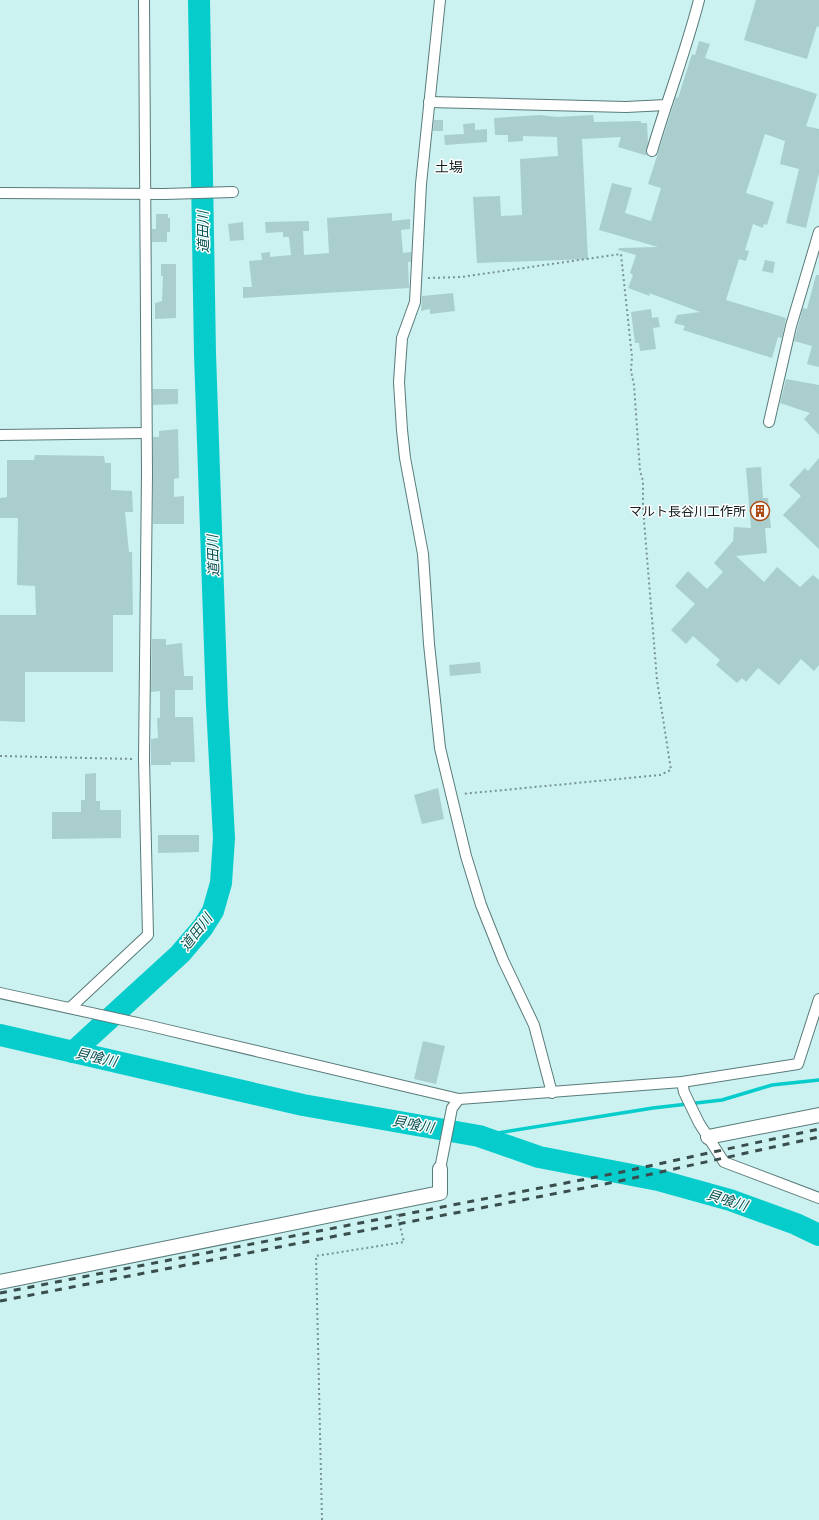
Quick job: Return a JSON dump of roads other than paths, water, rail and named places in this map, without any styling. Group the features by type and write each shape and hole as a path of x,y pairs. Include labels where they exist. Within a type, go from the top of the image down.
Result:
{"street":[{"path":"74,1009 148,935 144,759 146,433 144,0"},
{"path":"440,0 421,184 415,302 402,338 399,382 402,430 405,458 423,554 429,644 440,748 453,796 466,856 481,905 503,960 534,1025 552,1093"},
{"path":"652,151 689,38 698,0"},
{"path":"429,102 626,107 666,105"},
{"path":"0,193 164,194 233,192"},
{"path":"769,422 791,326 819,232"},
{"path":"0,435 146,433"},
{"path":"0,993 142,1024 459,1099 683,1087 798,1064 819,999"},
{"path":"683,1087 699,1123 724,1162 819,1198"},
{"path":"0,1282 440,1193 440,1169 452,1108 459,1099"},
{"path":"708,1137 819,1115"}],"waterway":[{"name":"道田川","path":"73,1052 180,954 203,927 213,911 221,883 224,838 217,705 205,354 199,0"},
{"name":"貝喰川","path":"0,1035 303,1105 479,1136 539,1157 658,1180 730,1200 796,1224 819,1235"},
{"path":"479,1136 653,1108 722,1100 772,1085 819,1080"}],"railway":[{"path":"0,1293 617,1173 819,1129"},
{"path":"0,1301 615,1182 819,1137"}],"place":[{"name":"マルト長谷川工作所","path":"760,511"}],"district":[{"name":"土場","path":"449,167"}]}
